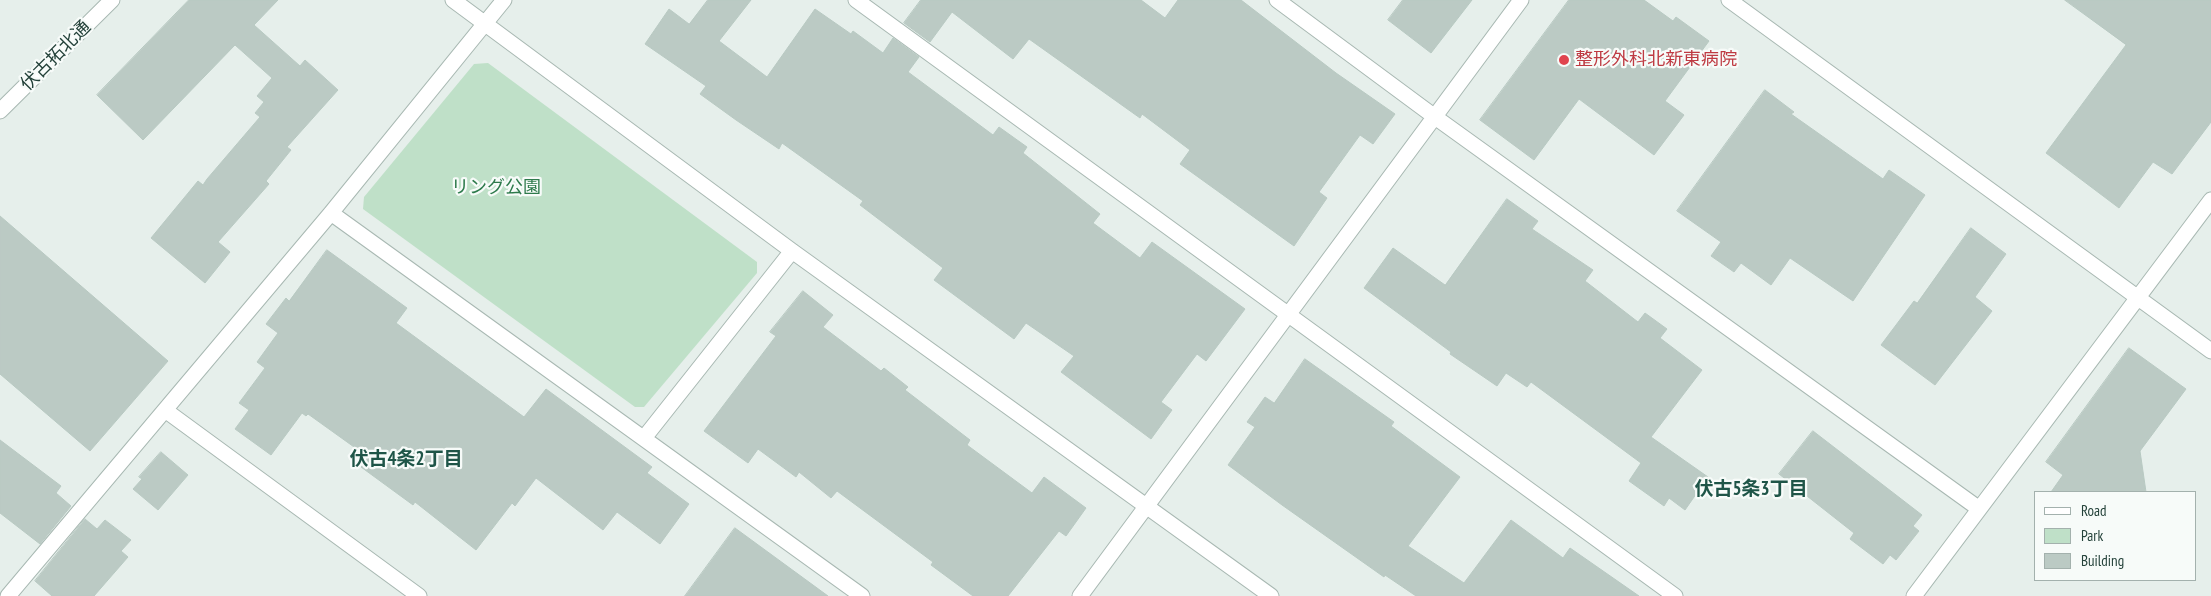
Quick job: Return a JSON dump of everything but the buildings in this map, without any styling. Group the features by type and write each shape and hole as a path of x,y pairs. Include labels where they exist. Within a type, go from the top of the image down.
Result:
{"street":[{"name":"伏古拓北通","path":"0,111 112,0"},
{"path":"453,0 792,251 1271,596"},
{"path":"8,596 332,212 504,0"},
{"path":"856,0 1675,596"},
{"path":"1277,0 1435,117 1978,508"},
{"path":"1080,596 1521,0"},
{"path":"1729,0 2211,350"},
{"path":"1914,596 1978,508 2211,200"},
{"path":"332,212 862,596"},
{"path":"644,438 792,251"},
{"path":"165,410 419,596"}],"green space":[{"name":"リング公園","path":"488,63 757,262 757,273 644,407 635,407 363,209 364,197 474,64"}],"place":[{"name":"整形外科北新東病院","path":"1564,60"}],"district":[{"name":"伏古4条2丁目","path":"406,460"},
{"name":"伏古5条3丁目","path":"1751,490"}]}
